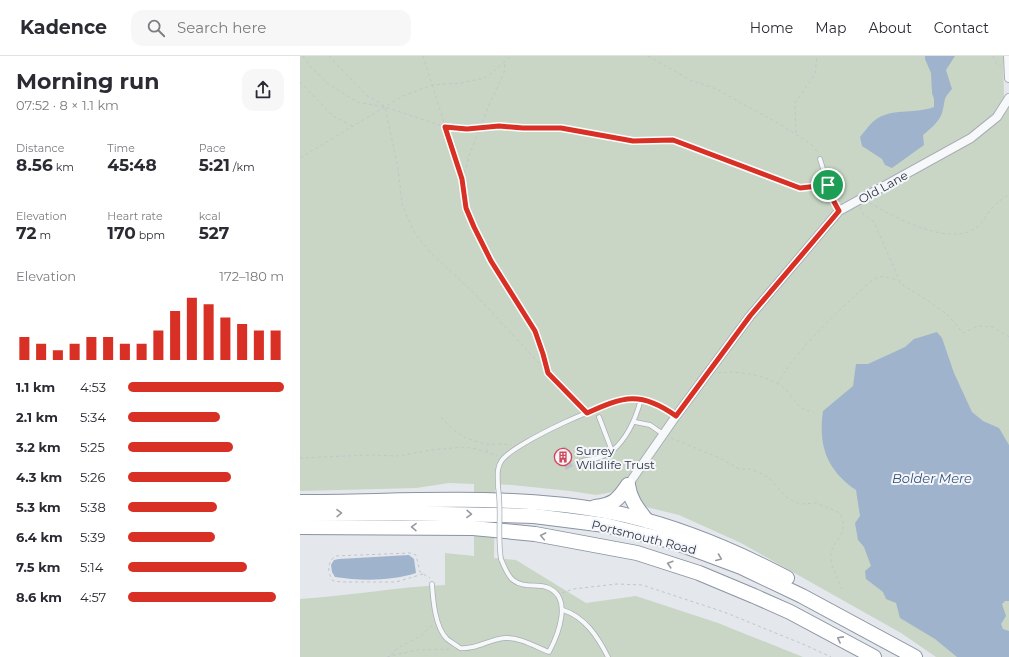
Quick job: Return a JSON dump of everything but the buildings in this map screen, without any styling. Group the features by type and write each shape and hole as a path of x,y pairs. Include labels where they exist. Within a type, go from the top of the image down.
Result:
{"highway":[{"path":"582,508 607,505 619,497 628,485"},
{"path":"628,485 629,495 634,504 648,521"},
{"path":"300,502 510,501 605,511 648,521 717,545 775,572 855,618 911,654"},
{"name":"Portsmouth Road","path":"300,514 387,512 534,516 605,525 674,542 741,567 802,596 861,629 911,654"},
{"name":"Portsmouth Road","path":"300,527 344,528 377,526 473,528 535,534 637,554 699,573 754,596 790,612 874,657"},
{"path":"300,536 344,528"}],"street":[{"path":"1008,56 1009,78"},
{"name":"Old Lane","path":"628,485 663,434 750,316 839,211 866,199 971,138 998,117 1009,98"}],"lane":[{"path":"820,159 832,198 839,211"},
{"path":"582,461 602,456 612,451 634,422 641,399"},
{"path":"432,584 433,604 438,620 447,639 460,648 473,648 506,638 513,639 549,652 559,628 563,610 552,590 546,587 520,584 513,580 506,571 501,559 499,546 501,508 498,486 498,468 503,459 519,446 587,413 620,400 641,399 660,405 676,416"},
{"path":"599,417 612,451"},
{"path":"634,422 650,425 663,434"},
{"path":"563,610 576,615 584,622 601,643 608,657"}],"path":[{"path":"303,56 311,67 327,83 357,102 385,107 445,127 467,129 499,126 523,128 561,128 633,141 673,140 800,188 828,185"},
{"path":"329,56 366,95 385,107 398,168 402,204 417,236 431,253 479,299 587,413"},
{"path":"423,56 462,179 469,218 489,257 535,331 548,373"},
{"path":"300,158 354,127 403,96 432,85 461,83 484,78 511,56"},
{"path":"648,56 690,80 716,89 796,133 812,145 818,153 820,159"},
{"path":"796,133 795,103 814,74 817,56"},
{"path":"993,56 997,65 1008,70"},
{"path":"462,179 488,105 504,73 505,62"},
{"path":"300,82 332,116 354,127"},
{"path":"1009,194 993,206 977,227 969,231 956,233 932,231 896,218 866,199 861,206 861,210 864,215 874,222 901,284 948,315 963,332 978,326 993,327 1009,338"},
{"path":"778,384 787,368 809,341 839,310 872,281 881,276 898,280"},
{"path":"706,376 723,372 739,372 778,384 789,392 800,407 807,411 814,412"},
{"path":"441,417 452,429 462,436 487,444 508,444 519,446"},
{"path":"663,434 722,459 739,469 750,469 763,474 770,478 786,497 793,501 801,504 816,503 840,513 843,520 843,533 831,553 833,568 842,589"},
{"path":"487,444 487,452"},
{"path":"300,458 369,455 399,456 432,450 464,447 487,452 503,459"},
{"path":"423,574 396,582 342,582 333,581 328,569 329,563 335,556 410,553 416,555 418,568 423,574 431,579 432,584"},
{"path":"556,596 567,590 605,585 642,585 729,614 805,645 830,657"},
{"path":"391,655 399,647 421,636 438,620"},
{"path":"387,657 417,650 460,648"}],"green space":[{"path":"300,56 1003,56 1004,97 993,115 968,135 841,204 823,222 739,323 664,425 625,483 613,492 596,495 495,484 494,558 516,560 586,603 636,596 718,623 803,657 300,657 300,599 445,585 445,553 474,556 474,484 449,483 416,488 300,491"},
{"path":"1009,104 1009,657 936,657 901,633 741,543 679,515 642,506 632,485 746,327 834,223 848,209 972,141 999,120"}],"water":[{"path":"925,56 955,56 946,70 952,89 945,98 942,113 939,119 923,135 924,145 892,168 885,165 882,159 862,146 860,137 873,122 885,115 934,107 931,73"},
{"name":"Bolder Mere","path":"937,332 942,338 954,373 972,412 983,421 999,428 1009,445 1009,601 1005,601 1002,604 1006,616 1001,624 1003,629 1009,631 1009,657 957,657 935,639 900,618 896,603 886,599 883,592 866,579 865,571 871,566 864,547 858,540 855,523 860,516 856,490 838,474 831,465 824,446 822,435 823,411 853,386 856,364 868,364 905,347 914,339"},
{"path":"409,555 414,559 416,573 406,576 376,580 355,579 335,577 332,572 331,565 334,560"}],"place":[{"name":"Surrey Wildlife Trust","path":"563,457"}],"route":[{"path":"499,126 523,128 561,128 633,141 673,140 800,188 828,185 832,198 839,211 750,316 676,416 660,405 641,399 620,400 587,413 548,373 535,331 491,261 469,218 462,179 445,127 467,129 499,126"}]}
